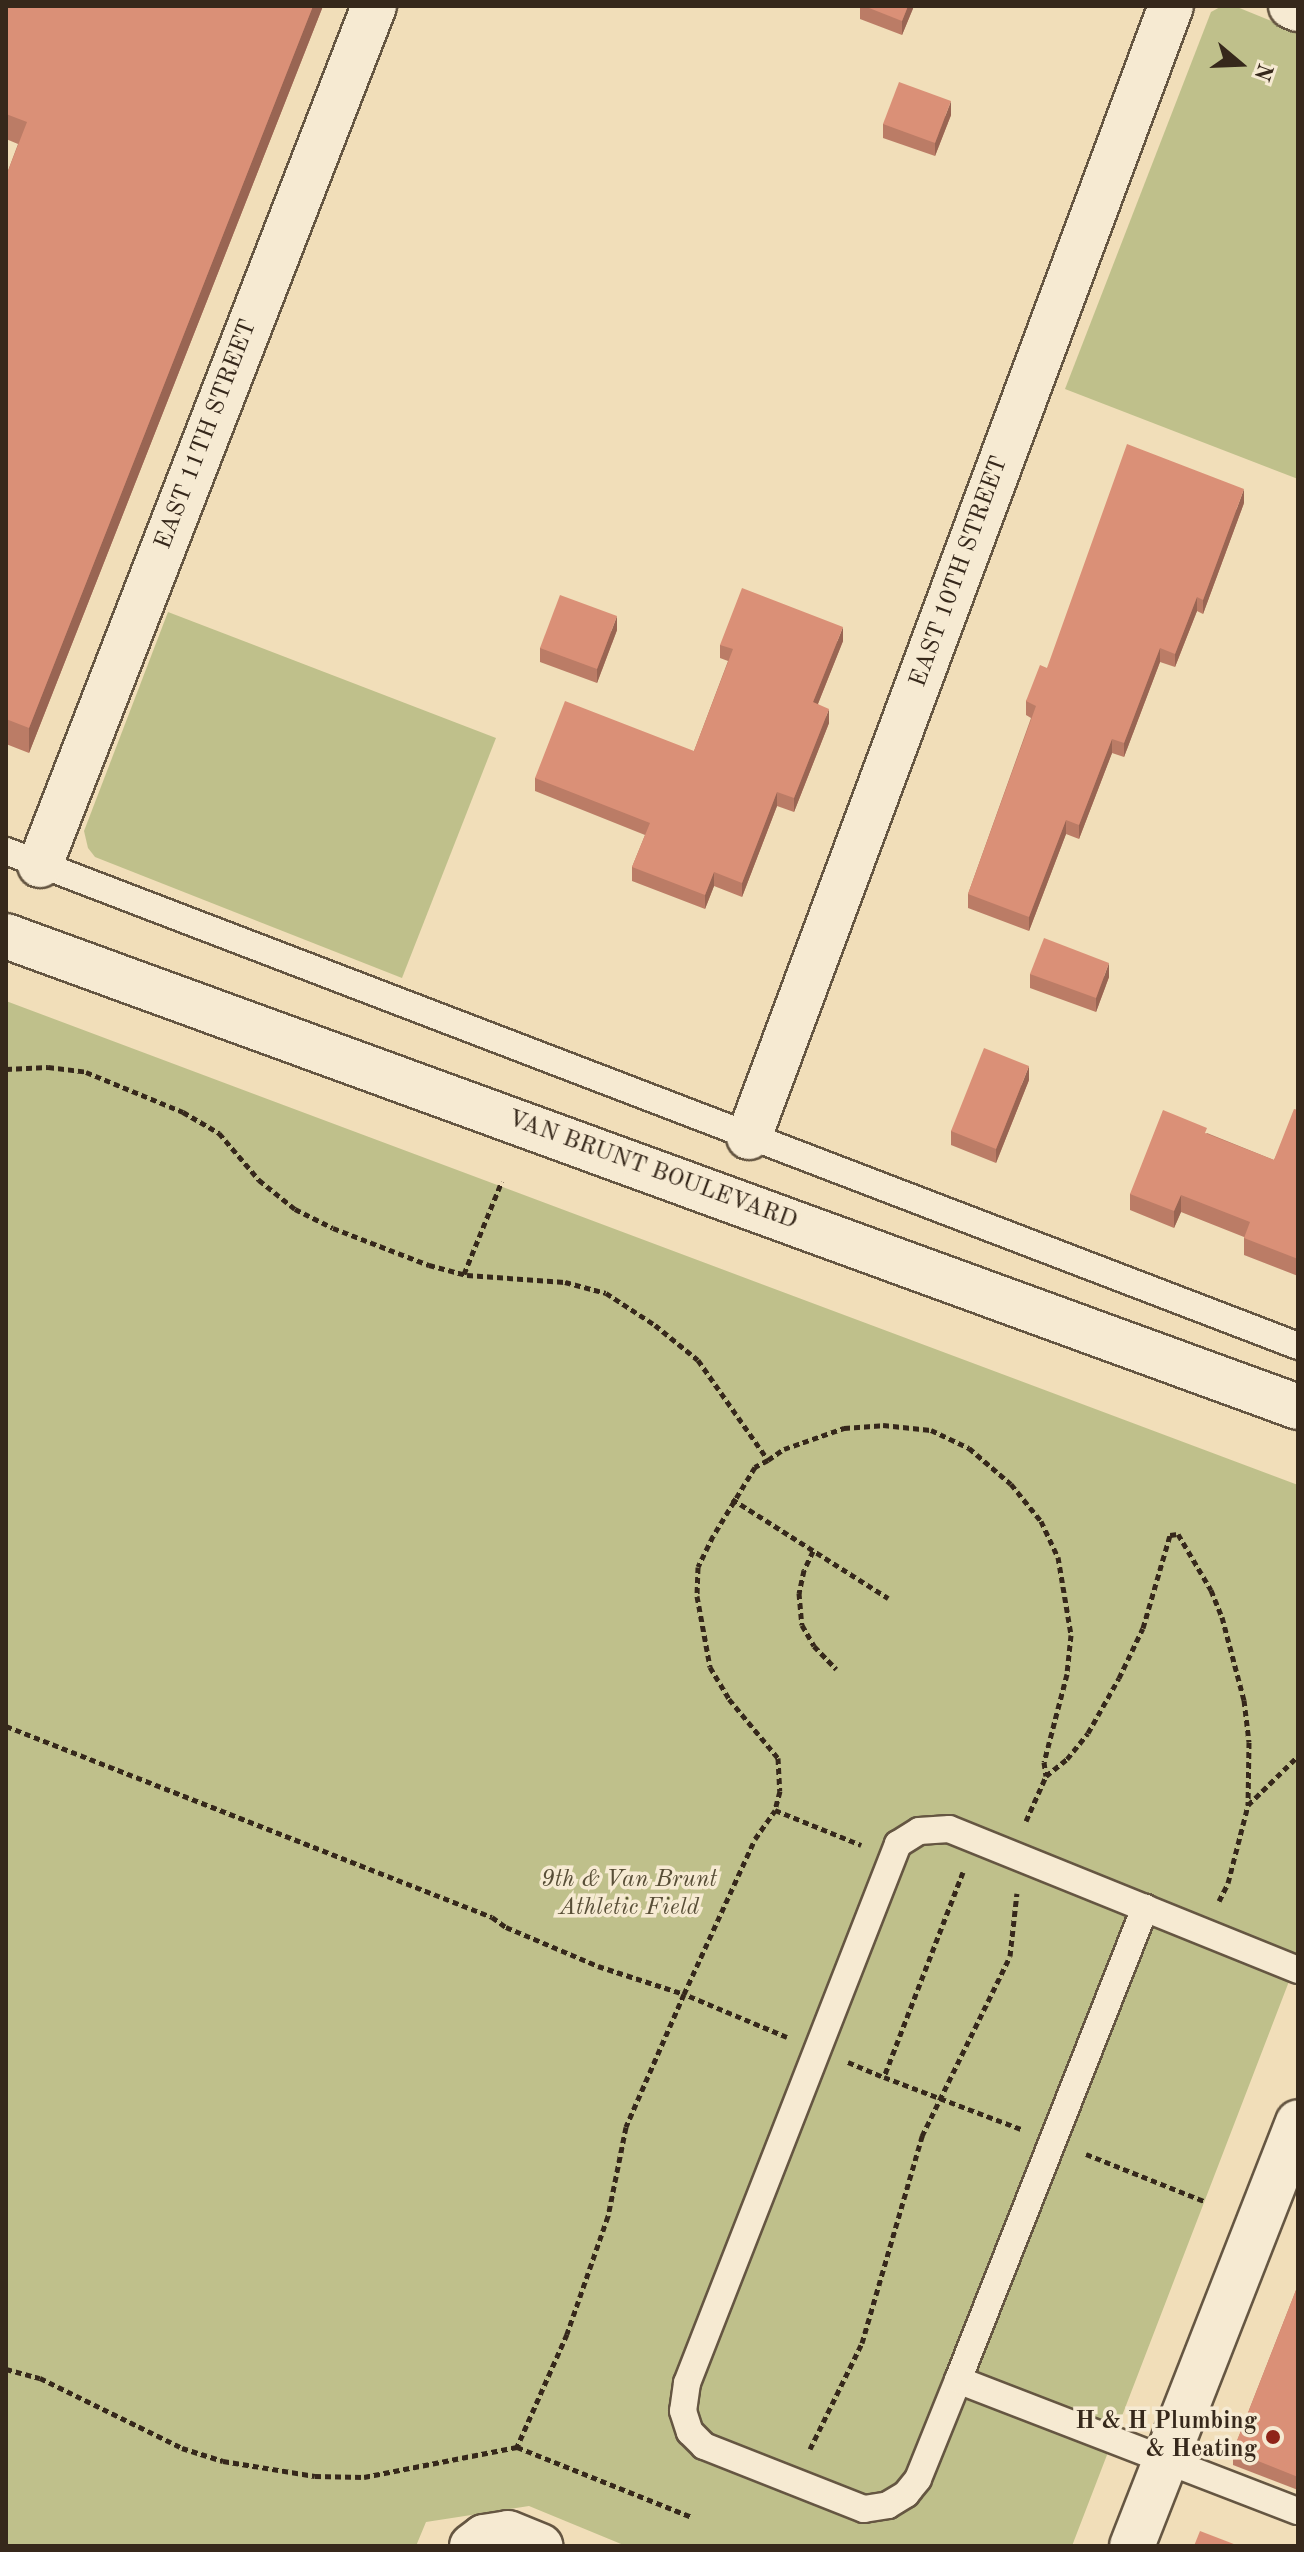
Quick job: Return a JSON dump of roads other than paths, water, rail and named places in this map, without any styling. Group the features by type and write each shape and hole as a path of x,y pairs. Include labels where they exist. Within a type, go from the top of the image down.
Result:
{"street":[{"name":"EAST 11TH STREET","path":"23,858 374,6"},
{"name":"EAST 10TH STREET","path":"749,1137 1171,6"},
{"path":"1291,6 1298,9"},
{"name":"VAN BRUNT BOULEVARD","path":"6,936 1298,1407"},
{"path":"1132,2546 1298,2122"},
{"path":"478,2541 508,2533 540,2546"}],"lane":[{"path":"23,858 1298,1346"},
{"path":"1145,1908 918,2479 906,2494 888,2505 864,2509 704,2446 690,2432 683,2411 687,2383 898,1844 919,1831 949,1829 1014,1856 1145,1908 1298,1970"},
{"path":"958,2380 1298,2511"}],"place":[{"name":"H & H Plumbing & Heating","path":"1273,2437"}],"park label":[{"name":"9th & Van Brunt Athletic Field","path":"629,1895"}]}
